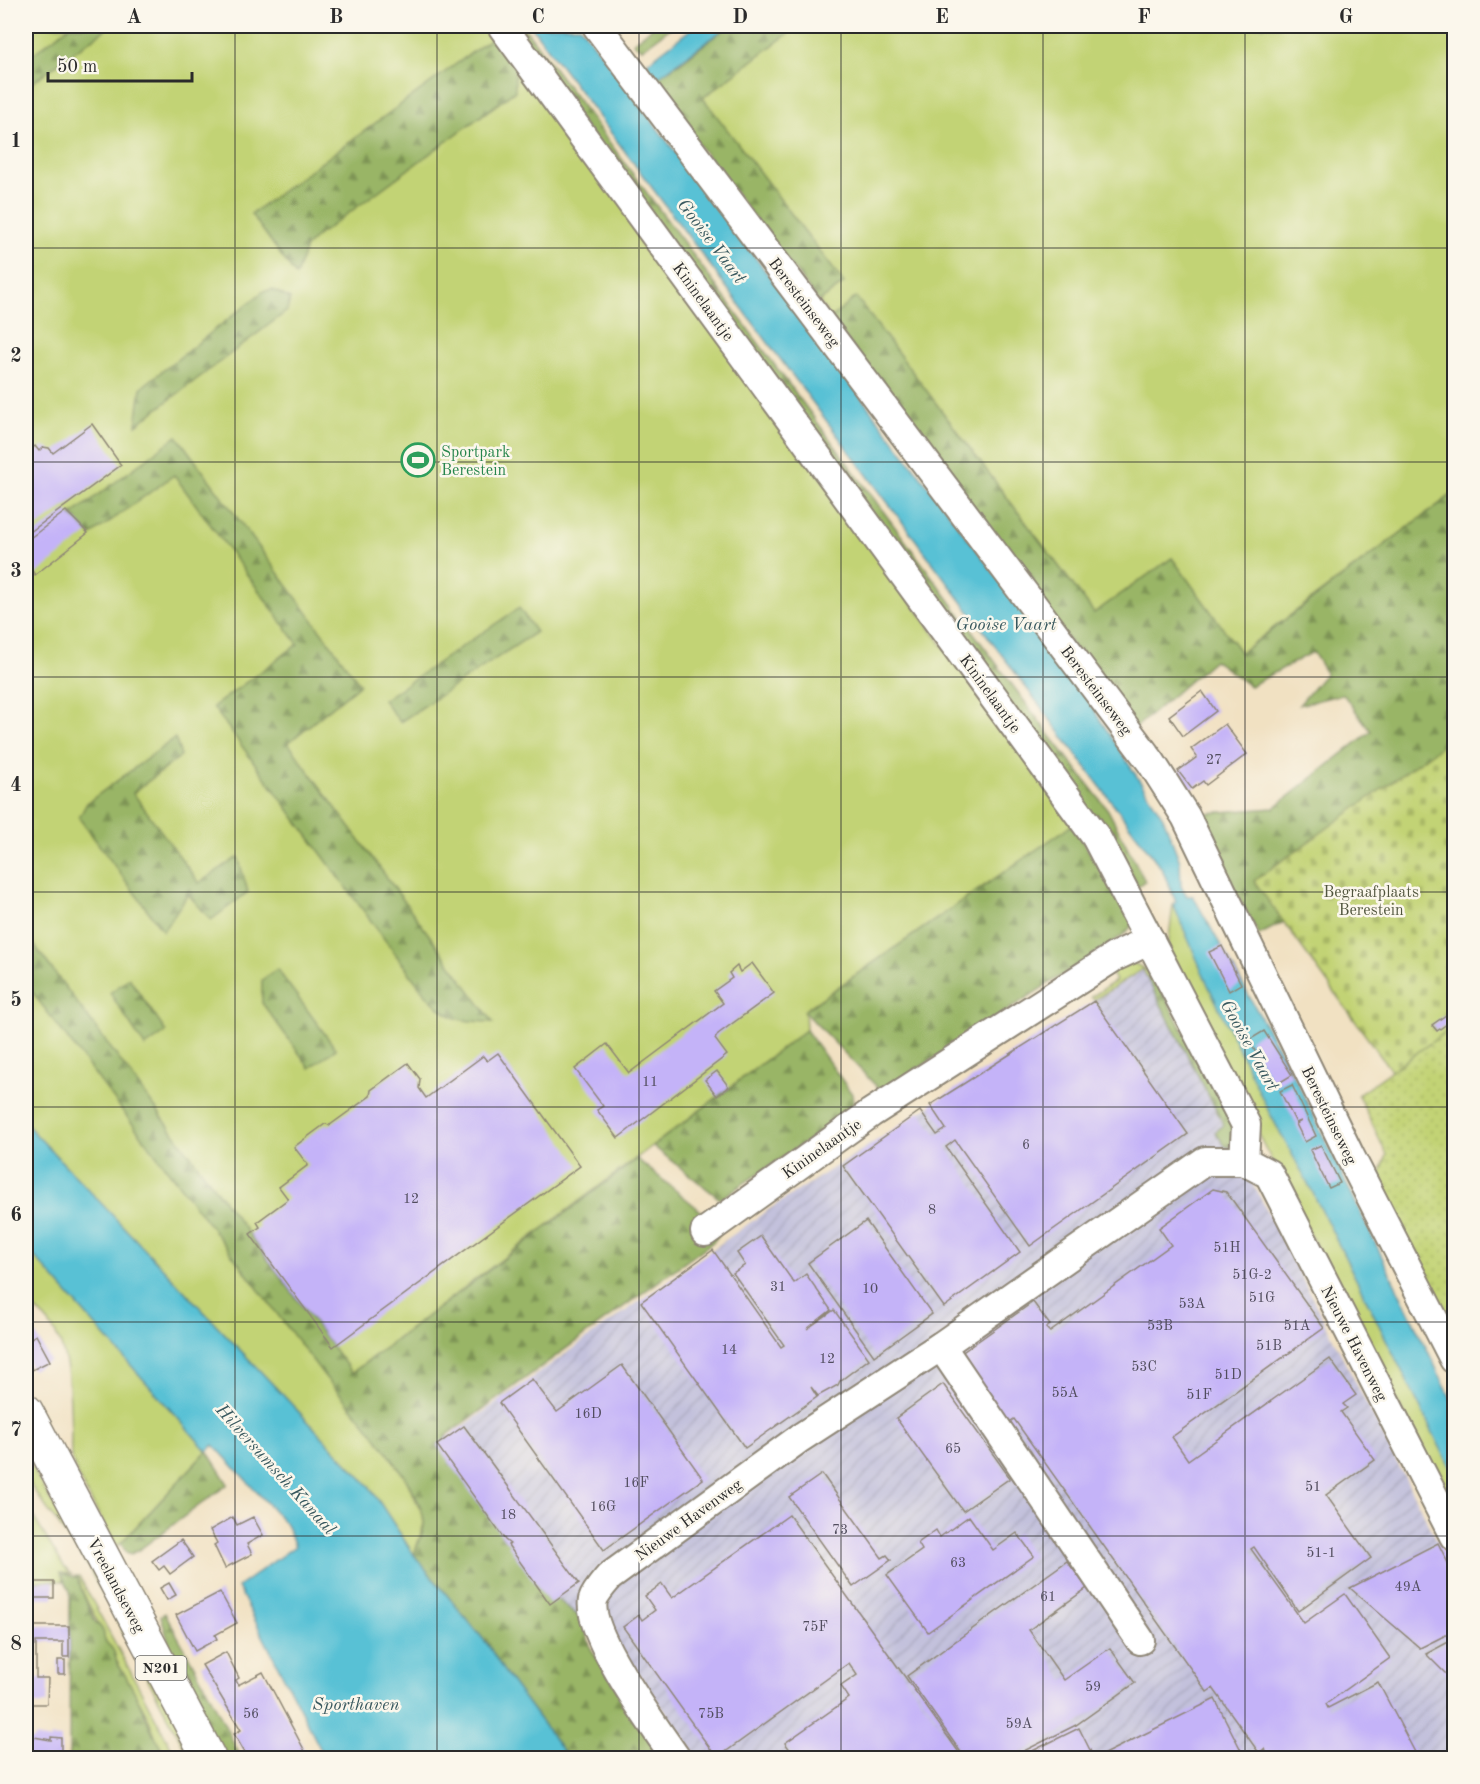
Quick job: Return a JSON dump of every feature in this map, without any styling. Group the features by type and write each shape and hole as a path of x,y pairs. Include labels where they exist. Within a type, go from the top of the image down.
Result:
{"main road":[{"name":"Vreelandseweg","path":"26,1411 209,1758"}],"street":[{"name":"Kininelaantje","path":"502,26 1096,837 1150,940 1114,957 871,1113 705,1232"},
{"name":"Beresteinseweg","path":"597,26 1123,724 1174,798 1215,873 1269,992 1350,1156 1455,1359"},
{"path":"1150,940 1246,1125 1244,1161"},
{"name":"Nieuwe Havenweg","path":"676,1758 633,1696 595,1624 593,1599 609,1577 800,1438 942,1346 1205,1161 1244,1161 1269,1174 1455,1536"},
{"path":"942,1346 1140,1640"}],"shaded area":[{"path":"1143,970 1454,1573 1454,1758 698,1758 619,1646 550,1604 437,1445 768,1210"}],"green space":[{"name":"Sportpark Berestein","path":"26,26 496,26 1072,825 805,1010 806,1030 334,1386 377,1437 406,1479 423,1515 424,1524 414,1555 369,1486 26,1124"},
{"path":"70,26 110,26 26,87 26,59"},
{"path":"511,26 523,26 1039,721 1108,810 1145,881 1138,887"},
{"path":"654,26 673,26 642,49 633,43"},
{"path":"728,26 798,26 703,98 844,283 819,302 649,80 680,63"},
{"path":"798,26 1454,26 1454,493 1240,653 1172,558 1094,613 856,298 831,318 819,302 844,283 702,98"},
{"path":"493,37 515,68 515,91 316,237 306,247 296,276 251,214"},
{"path":"273,290 290,299 287,311 136,425 141,388 264,291"},
{"path":"856,297 1094,613 1172,558 1241,653 1454,493 1454,779 1255,881 1284,922 1259,935 1194,814 1274,808 1371,731 1343,694 1299,705 1326,673 1313,652 1250,686 1214,660 1134,729 831,318"},
{"path":"177,436 360,684 288,743 493,1022 469,1021 452,1017 438,1007 422,990 213,707 298,644 174,475 91,535 70,516"},
{"path":"519,608 536,632 400,722 383,700"},
{"name":"Begraafplaats Berestein","path":"1454,737 1454,1026 1392,1072 1254,881"},
{"path":"175,738 181,756 133,793 199,883 238,857 248,892 211,920 188,894 163,931 79,818 87,803"},
{"path":"1072,825 1135,923 1122,936 882,1092 804,1011"},
{"path":"1173,904 1268,1110 1312,1191 1454,1475 1454,1511 1260,1138 1168,947"},
{"path":"26,934 352,1373 637,1159 701,1211 719,1234 714,1241 446,1436 561,1602 582,1619 591,1649 663,1758 568,1758 503,1670 488,1645 414,1555 424,1524 421,1509 400,1470 368,1427 326,1378 26,984"},
{"path":"1133,963 1152,972 1148,980 1143,969 1094,1000 1091,997 1116,981 1111,971"},
{"path":"277,969 336,1049 310,1068 262,1003 262,980"},
{"path":"1152,972 1235,1129 1232,1148 1226,1147 1215,1132 1224,1125 1148,980"},
{"path":"129,978 166,1032 145,1047 110,993"},
{"path":"1454,1026 1454,1345 1374,1190 1387,1155 1358,1095"},
{"path":"806,1030 852,1094 854,1110 720,1199 653,1146"},
{"path":"26,1247 207,1451 117,1547 87,1493 72,1460 70,1398 65,1361 53,1328 41,1315 26,1305"},
{"path":"207,1451 228,1484 140,1549 131,1554 126,1552 121,1543"},
{"path":"26,1455 27,1465 31,1465 49,1498 82,1542 197,1758 190,1758 87,1565 26,1479"},
{"path":"26,1505 64,1567 71,1574 61,1573 64,1581 26,1581"},
{"path":"61,1573 78,1578 94,1620 102,1629 106,1641 113,1650 117,1663 162,1749 164,1758 69,1758 70,1591"},
{"path":"74,1576 79,1576 177,1758 164,1758 147,1715 106,1642 78,1578"},
{"path":"165,1613 209,1693 241,1758 222,1758 171,1651 161,1616"}],"water":[{"name":"Gooise Vaart","path":"531,26 580,26 1072,676 1163,817 1180,862 1181,886 1187,896 1193,896 1297,1082 1454,1405 1454,1475 1312,1191 1268,1110 1208,985 1173,904 1176,902 1162,869"},
{"path":"695,26 728,26 658,77 649,72 648,62"},
{"path":"26,1124 369,1486 414,1555 488,1645 503,1670 568,1758 325,1758 238,1587 295,1546 286,1524 214,1445 207,1451 26,1247"}],"building":[{"path":"92,424 121,465 26,535 26,453 35,446 39,451 43,447 49,448 53,453"},
{"path":"66,511 88,533 35,575 26,562 26,541"},
{"path":"1202,691 1216,711 1183,736 1169,716"},
{"path":"1225,724 1247,754 1206,785 1203,781 1192,789 1178,771 1197,757 1191,749"},
{"path":"1222,946 1241,984 1229,991 1209,952"},
{"path":"752,963 774,993 718,1034 715,1039 727,1055 618,1138 597,1110 603,1106 575,1069 607,1044 629,1073 723,1003 714,991 732,978 729,973 737,966 740,972"},
{"path":"1094,1001 1188,1134 1030,1246 955,1140 946,1147 1020,1252 944,1307 843,1166 920,1111 937,1135 946,1129 930,1105"},
{"path":"1446,1015 1451,1021 1437,1031 1432,1025"},
{"path":"1264,1031 1292,1075 1274,1086 1249,1040"},
{"path":"498,1053 580,1166 333,1347 250,1234 260,1227 257,1222 288,1199 279,1187 308,1165 294,1147 325,1124 330,1125 370,1096 371,1090 408,1063 420,1079 419,1088 426,1098 483,1056 487,1061"},
{"path":"717,1071 729,1087 717,1096 705,1080"},
{"path":"1292,1085 1316,1136 1305,1142 1296,1124 1301,1121 1296,1123 1280,1091"},
{"path":"1321,1145 1340,1183 1329,1188 1310,1150"},
{"path":"1213,1189 1226,1192 1324,1328 1172,1437 1188,1460 1330,1359 1356,1395 1343,1404 1347,1408 1341,1412 1375,1460 1326,1495 1371,1558 1298,1611 1254,1547 1251,1549 1304,1623 1345,1594 1390,1658 1326,1704 1328,1708 1378,1682 1418,1758 1268,1758 1264,1749 1259,1753 1213,1688 1207,1692 1014,1419 1002,1427 960,1354 1033,1302 1050,1325 1046,1328 1050,1332 1171,1245 1159,1228"},
{"path":"866,1221 932,1314 874,1356 808,1263"},
{"path":"761,1236 794,1283 806,1274 831,1310 807,1329 834,1310 869,1359 838,1385 818,1396 811,1387 817,1397 745,1448 641,1302 713,1250 781,1347 784,1345 733,1273 745,1265 737,1253"},
{"path":"36,1335 50,1361 32,1370 26,1358 26,1341"},
{"path":"622,1365 703,1479 604,1550 499,1403 532,1379 557,1412"},
{"path":"943,1384 1010,1478 963,1511 896,1418"},
{"path":"464,1426 579,1583 550,1604 508,1545 510,1544 437,1445"},
{"path":"822,1474 882,1558 887,1555 891,1560 853,1587 789,1497"},
{"path":"789,1515 963,1758 796,1758 785,1743 849,1698 841,1686 857,1675 849,1663 717,1758 623,1627 639,1615 642,1620 655,1610 645,1596 662,1584 672,1598"},
{"path":"969,1516 993,1550 1017,1533 1034,1556 928,1632 887,1575 922,1550 918,1543 936,1530 940,1537"},
{"path":"233,1517 237,1525 253,1517 263,1535 247,1544 252,1554 225,1568 210,1530"},
{"path":"181,1540 193,1557 170,1574 164,1566 159,1570 152,1561"},
{"path":"1438,1543 1454,1575 1454,1631 1420,1648 1350,1588"},
{"path":"1067,1561 1087,1588 1029,1630 1064,1680 1110,1648 1135,1683 1076,1725 1010,1758 965,1758 907,1676"},
{"path":"26,1582 54,1582 54,1598 26,1598"},
{"path":"169,1583 176,1595 167,1600 160,1588"},
{"path":"220,1592 237,1623 215,1635 217,1639 195,1651 176,1615"},
{"path":"26,1626 69,1626 69,1657 63,1657 63,1642 36,1642 36,1678 48,1678 47,1704 26,1704"},
{"path":"1454,1639 1454,1682 1426,1654"},
{"path":"226,1652 239,1678 236,1680 238,1685 263,1672 308,1757 248,1758 234,1734 241,1730 202,1665"},
{"path":"58,1660 65,1660 65,1674 58,1674"},
{"path":"1215,1699 1245,1758 1096,1758"},
{"path":"1079,1728 1094,1758 1018,1758"},
{"path":"34,1737 51,1740 51,1737 61,1738 61,1758 26,1758 26,1740 33,1740"}],"place":[{"name":"Sportpark Berestein","path":"418,460"}],"water label":[{"name":"Hilversumsch Kanaal","path":"276,1469"},
{"name":"Sporthaven","path":"356,1704"}]}
